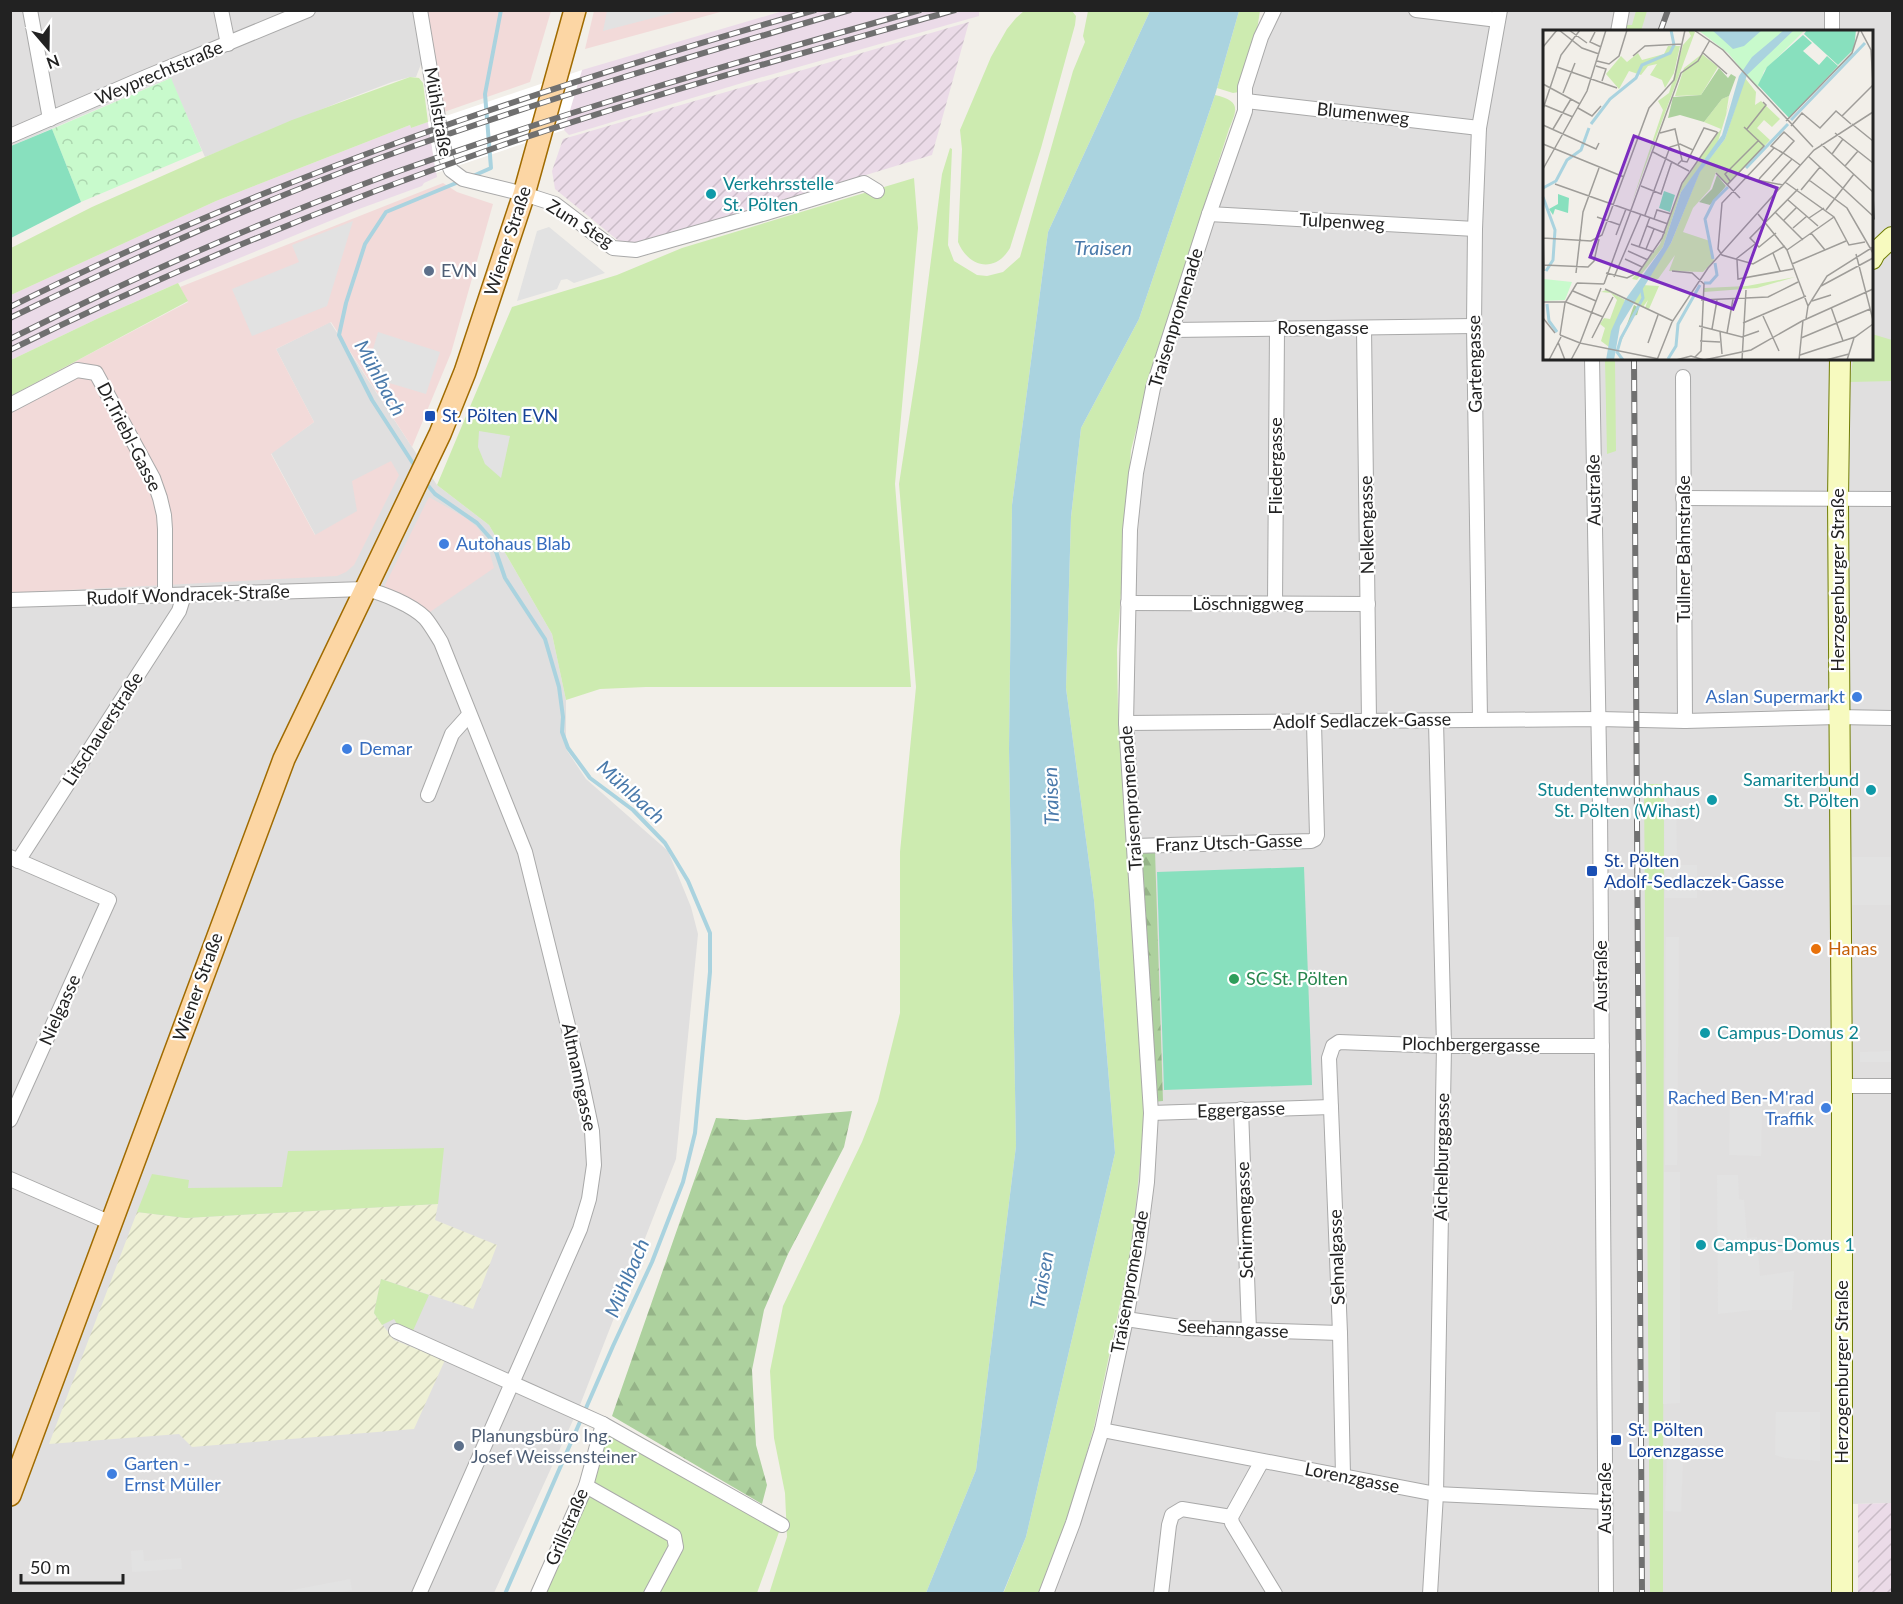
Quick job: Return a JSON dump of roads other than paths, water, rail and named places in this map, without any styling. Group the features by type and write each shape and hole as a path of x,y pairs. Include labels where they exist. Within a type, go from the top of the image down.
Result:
{"main road":[{"name":"Wiener Straße","path":"10,1495 284,759 440,434 465,372 524,194 575,10"}],"street":[{"path":"30,10 50,119"},
{"path":"220,10 228,44"},
{"name":"Weyprechtstraße","path":"10,136 308,10"},
{"name":"Mühlstraße","path":"420,10 441,135 451,170 463,179 478,184 524,194"},
{"name":"Traisenpromenade","path":"1046,1593 1073,1523 1102,1430 1126,1319 1147,1182 1150,1113 1126,723 1130,530 1136,473 1154,388 1209,214 1245,111 1245,87 1253,60 1274,10"},
{"path":"1416,10 1499,15"},
{"path":"1618,30 1622,10"},
{"path":"1832,10 1832,30"},
{"name":"Gartengasse","path":"1480,719 1474,326 1475,229 1479,128 1499,15"},
{"name":"Blumenweg","path":"1246,101 1479,128"},
{"name":"Zum Steg","path":"524,194 555,204 613,248 636,250 864,183 877,191"},
{"name":"Tulpenweg","path":"1209,214 1475,229"},
{"path":"1873,254 1893,237"},
{"name":"Rosengasse","path":"1172,330 1474,326"},
{"name":"Fliedergasse","path":"1275,604 1277,328"},
{"name":"Nelkengasse","path":"1364,328 1369,721"},
{"name":"Austraße","path":"1592,360 1599,718 1606,1593"},
{"name":"Herzogenburger Straße","path":"1840,360 1838,717 1842,1086 1842,1593"},
{"name":"Dr.Triebl-Gasse","path":"10,405 77,370 96,373 153,477 160,498 165,529 165,595"},
{"name":"Tullner Bahnstraße","path":"1683,377 1685,721"},
{"path":"1683,498 1893,498"},
{"name":"Rudolf Wondracek-Straße","path":"10,600 365,589"},
{"name":"Altmanngasse","path":"365,589 378,592 424,617 441,642 505,799 525,852 579,1071 592,1131 594,1165 589,1199 580,1229 416,1593"},
{"name":"Litschauerstraße","path":"14,859 179,611 184,596"},
{"name":"Löschniggweg","path":"1128,603 1368,604"},
{"path":"428,795 452,734 469,715"},
{"name":"Adolf Sedlaczek-Gasse","path":"1126,723 1314,723 1599,718 1685,721 1893,718"},
{"name":"Aichelburggasse","path":"1430,1593 1436,1494 1444,1046 1436,721"},
{"name":"Franz Utsch-Gasse","path":"1134,846 1311,841 1315,839 1317,835 1314,723"},
{"name":"Nielgasse","path":"10,1120 109,900 14,859"},
{"name":"Plochbergergasse","path":"1339,1042 1444,1046 1602,1046"},
{"name":"Sehnalgasse","path":"1339,1042 1333,1046 1329,1058 1340,1332 1343,1476"},
{"path":"1842,1086 1893,1086"},
{"name":"Eggergasse","path":"1150,1113 1331,1107"},
{"name":"Schirmengasse","path":"1241,1109 1250,1331"},
{"path":"10,1179 111,1223"},
{"name":"Seehanngasse","path":"1126,1319 1187,1328 1340,1332"},
{"path":"396,1331 603,1424 782,1525"},
{"name":"Grillstraße","path":"538,1593 586,1486 603,1424"},
{"name":"Lorenzgasse","path":"1102,1430 1436,1494 1605,1502"},
{"path":"1262,1461 1231,1517 1235,1531 1275,1593"},
{"path":"586,1486 674,1536 676,1546 651,1593"},
{"path":"1161,1593 1168,1525 1172,1515 1182,1509 1231,1517"}],"water":[{"name":"Traisen","path":"1150,11 1239,11 1215,95 1139,319 1081,428 1071,517 1066,688 1094,900 1115,1153 1026,1537 1003,1593 926,1593 976,1470 1016,1146 1009,749 1012,505 1048,232"}],"waterway":[{"name":"Mühlbach","path":"473,176 491,168 485,94 501,10"},
{"name":"Mühlbach","path":"416,468 372,400 339,335 346,303 365,244 386,212 461,181"},
{"name":"Mühlbach","path":"425,482 435,494 477,523 492,540 505,578 545,639 559,687 563,717 562,732 568,748 590,778 633,810 665,843 688,881 710,933 710,972 695,1133 683,1182 652,1262 505,1594"}],"tram line":[{"path":"1873,194 1874,219"}],"railway":[{"path":"10,307 205,218 305,177 405,140 609,71 815,10"},
{"path":"10,318 193,233 380,158 555,99 850,10"},
{"path":"10,339 195,252 385,176 584,109 920,10"},
{"path":"10,350 191,266 313,215 437,168 556,127 670,92 955,10"},
{"path":"1661,30 1668,10"},
{"path":"1634,360 1642,1594"}],"place":[{"name":"Verkehrsstelle St. Pölten","path":"711,194"},
{"name":"EVN","path":"429,271"},
{"name":"St. Pölten EVN","path":"430,416"},
{"name":"Autohaus Blab","path":"444,544"},
{"name":"Aslan Supermarkt","path":"1857,697"},
{"name":"Demar","path":"347,749"},
{"name":"Samariterbund St. Pölten","path":"1871,790"},
{"name":"Studentenwohnhaus St. Pölten (Wihast)","path":"1712,800"},
{"name":"St. Pölten Adolf-Sedlaczek-Gasse","path":"1592,871"},
{"name":"Hanas","path":"1816,949"},
{"name":"SC St. Pölten","path":"1234,979"},
{"name":"Campus-Domus 2","path":"1705,1033"},
{"name":"Rached Ben-M'rad Traffik","path":"1826,1108"},
{"name":"Campus-Domus 1","path":"1701,1245"},
{"name":"St. Pölten Lorenzgasse","path":"1616,1440"},
{"name":"Planungsbüro Ing. Josef Weissensteiner","path":"459,1446"},
{"name":"Garten - Ernst Müller","path":"112,1474"}]}
